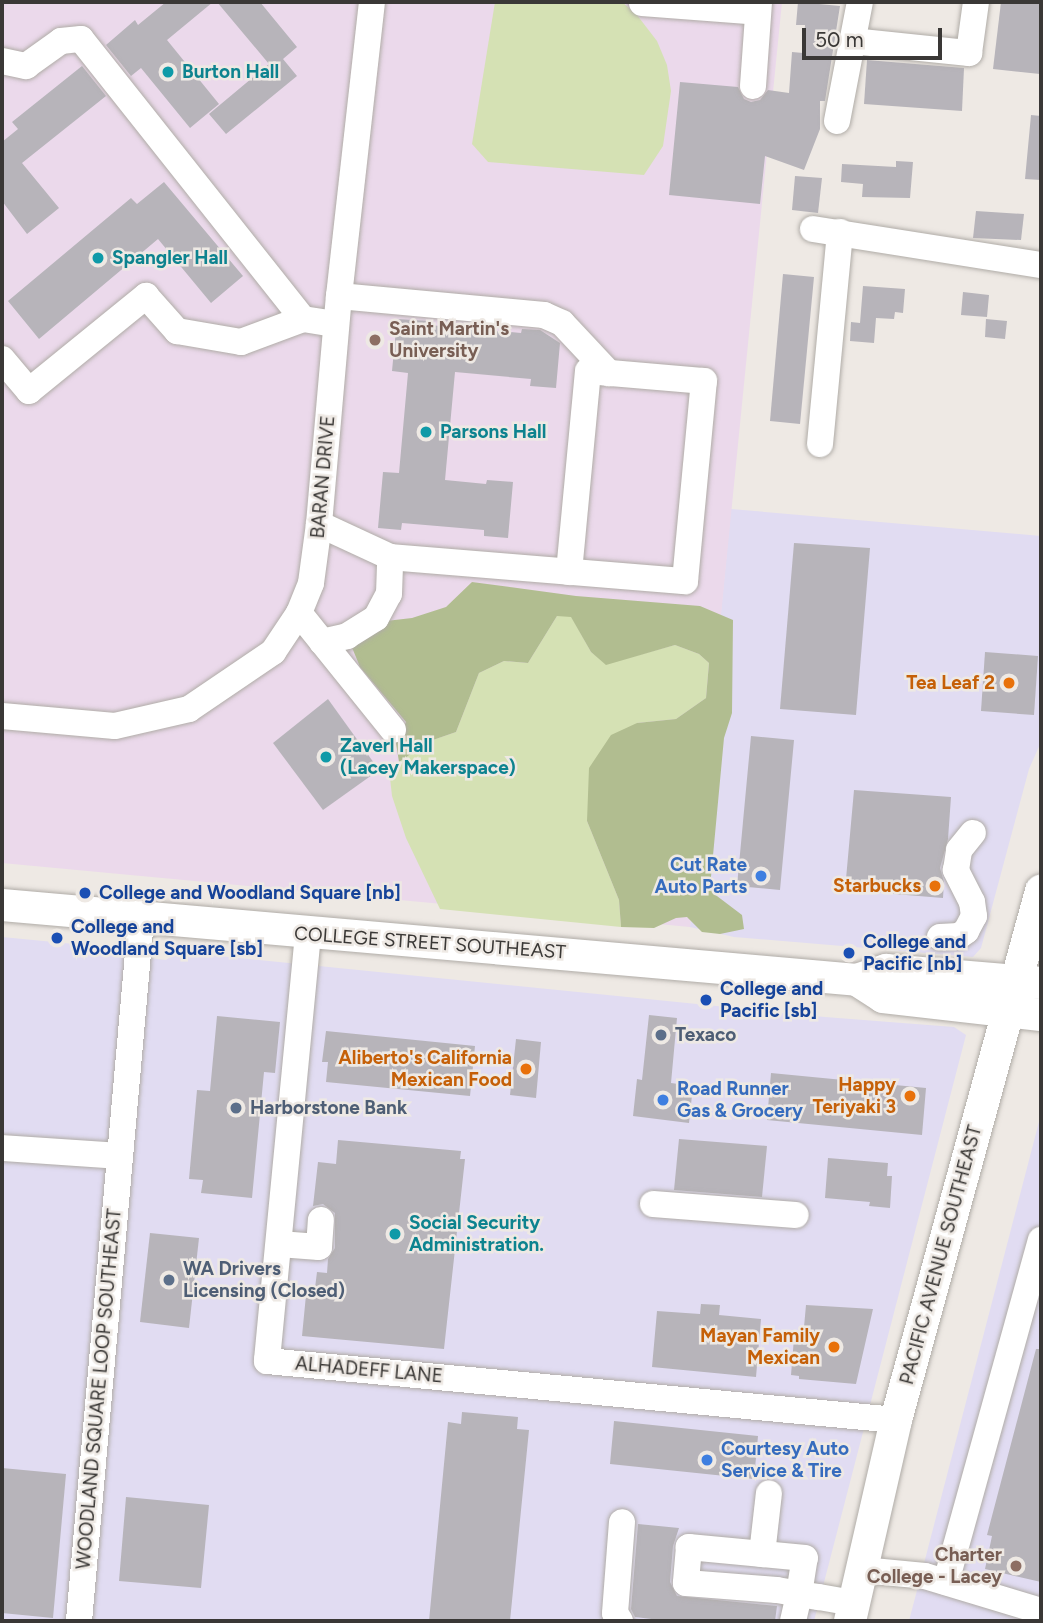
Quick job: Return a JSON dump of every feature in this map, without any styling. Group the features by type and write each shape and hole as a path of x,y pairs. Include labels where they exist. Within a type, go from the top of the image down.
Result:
{"main road":[{"name":"PACIFIC AVENUE SOUTHEAST","path":"852,1612 896,1420 1007,1013 1029,982 1041,891"},
{"name":"COLLEGE STREET SOUTHEAST","path":"2,905 308,934 858,980 886,970 1029,982"},
{"name":"COLLEGE STREET SOUTHEAST","path":"858,980 883,998 1041,1016"}],"street":[{"name":"BARAN DRIVE","path":"2,716 115,726 190,709 273,652 299,613 311,583 319,524 336,324 372,2"},
{"path":"837,121 860,2"},
{"path":"852,41 968,53 976,2"},
{"path":"642,3 759,7 753,86"},
{"path":"2,61 26,66 61,41 81,39 303,319"},
{"path":"813,229 1041,265"},
{"path":"820,444 840,232"},
{"path":"2,359 29,391 146,296 177,331 241,342 303,319 336,324"},
{"path":"339,296 544,315 562,323 609,373"},
{"path":"319,524 390,557 569,572 685,581 704,381 588,371 569,572"},
{"path":"322,642 347,636 376,618 389,594 390,557"},
{"path":"299,613 393,730"},
{"path":"940,937 959,936 966,931 974,916 972,902 956,870 959,850 973,833"},
{"name":"WOODLAND SQUARE LOOP SOUTHEAST","path":"79,1621 141,919"},
{"name":"ALHADEFF LANE","path":"308,934 268,1361 896,1420"},
{"path":"2,1148 118,1156"},
{"path":"653,1204 796,1215"},
{"path":"279,1244 318,1247 321,1220"},
{"path":"946,1582 1041,1240"},
{"path":"762,1554 769,1493"},
{"path":"620,1621 615,1613 622,1522"},
{"path":"793,1621 799,1594 805,1558 689,1547 686,1583 799,1594 852,1612"},
{"path":"862,1570 925,1576 946,1582 1012,1612 1041,1611"}],"shaded area":[{"name":"Saint Martin's University","path":"2,2 782,2 690,927 2,863"},
{"path":"731,509 1041,536 1041,742 1029,769 981,948 973,957 734,937 690,927"},
{"path":"2,937 95,946 104,953 166,960 173,955 189,953 825,1017 954,1027 966,1035 814,1621 2,1621"},
{"path":"1041,1114 1041,1621 909,1621"}],"green space":[{"path":"495,2 622,2 637,15 657,41 667,65 671,91 663,146 644,175 488,162 472,144"},
{"path":"472,582 576,596 700,606 733,620 732,713 724,738 711,877 713,893 742,915 744,929 720,934 702,932 687,917 676,918 654,928 621,927 619,900 587,821 589,768 611,735 637,723 676,719 706,698 709,663 699,654 675,645 606,665 591,652 571,617 557,616 528,663 504,661 479,673 456,732 430,741 399,762 396,743 406,722 360,667 351,645 386,621 412,618 446,607"},
{"path":"557,616 571,616 591,652 606,664 675,645 699,654 709,663 706,698 676,719 637,723 587,821 619,900 621,927 440,909 406,838 392,796 390,778 399,762 430,741 456,732 479,673 504,661 528,663"}],"building":[{"path":"166,2 213,2 167,40 219,104 190,128 141,68 131,76 106,45 135,20 138,25"},
{"path":"217,2 260,2 297,47 283,59 297,76 226,134 209,114 269,64"},
{"path":"798,2 840,6 825,101 820,101 820,129 804,170 765,156 760,204 669,195 680,82 738,87 744,99 751,102 760,100 768,90 789,93 792,52 803,53 805,25 796,25"},
{"path":"1001,2 1041,2 1040,74 993,69"},
{"path":"867,60 964,68 962,111 864,104"},
{"path":"82,66 106,96 22,163 59,208 27,234 2,201 2,142 18,129 12,122"},
{"path":"1031,115 1041,116 1041,180 1025,179"},
{"path":"896,161 913,162 910,198 862,197 863,184 841,182 842,164 896,167"},
{"path":"795,176 822,178 818,213 792,210"},
{"name":"Spangler Hall","path":"164,182 243,276 211,303 158,239 39,339 8,301 131,198 137,204"},
{"path":"976,211 1024,214 1021,240 973,238"},
{"path":"783,274 814,277 800,424 770,421"},
{"path":"863,286 905,289 903,313 895,312 894,319 876,318 874,343 850,341 851,322 860,323"},
{"path":"963,292 989,295 987,317 961,315"},
{"name":"Parsons Hall","path":"397,319 430,321 429,325 521,333 522,329 540,330 560,343 556,388 530,386 531,379 455,372 445,480 486,484 487,480 513,482 508,538 484,536 484,530 402,523 401,530 378,528 383,472 399,473 408,373 392,371"},
{"path":"986,319 1007,321 1005,339 985,337"},
{"path":"794,543 870,548 856,715 780,709"},
{"name":"Tea Leaf 2","path":"985,652 1038,656 1034,715 981,711"},
{"name":"Zaverl Hall (Lacey Makerspace)","path":"328,699 379,770 323,810 273,743"},
{"path":"751,736 794,740 780,890 737,886"},
{"path":"854,790 951,797 948,839 940,868 944,882 943,898 845,890"},
{"path":"649,1015 677,1018 671,1083 693,1086 689,1123 633,1116 637,1079 642,1080"},
{"path":"217,1016 280,1022 275,1073 264,1072 252,1198 201,1193 203,1180 189,1179 197,1090 210,1091"},
{"path":"326,1031 475,1046 470,1096 326,1082 328,1062 322,1062"},
{"name":"Aliberto's California Mexican Food","path":"516,1039 541,1042 536,1098 510,1095"},
{"path":"771,1073 926,1088 922,1135 767,1120"},
{"path":"679,1139 767,1146 762,1197 674,1190"},
{"name":"Social Security Administration.","path":"338,1140 461,1151 460,1159 465,1159 444,1349 302,1336 306,1295 314,1296 317,1272 327,1273 328,1259 335,1248 335,1213 323,1204 313,1206 318,1162 336,1164"},
{"path":"828,1158 888,1163 887,1176 892,1176 890,1208 869,1206 870,1202 825,1198"},
{"name":"WA Drivers Licensing (Closed)","path":"150,1233 199,1238 189,1328 140,1322"},
{"path":"701,1304 720,1305 719,1315 761,1319 756,1377 652,1367 657,1311 700,1314"},
{"path":"806,1305 873,1309 856,1384 799,1379 799,1376 791,1375 794,1338 803,1338"},
{"path":"1036,1349 1041,1349 1041,1582 985,1569 992,1536 987,1535"},
{"path":"462,1412 518,1417 517,1429 529,1430 510,1621 429,1621 448,1422 461,1424"},
{"path":"614,1421 758,1436 754,1479 610,1464"},
{"path":"2,1468 66,1474 53,1618 2,1613"},
{"path":"126,1497 209,1505 201,1588 119,1581"},
{"path":"638,1524 679,1528 673,1546 670,1582 677,1596 777,1606 775,1621 668,1621 635,1617 631,1609"}],"place":[{"name":"Burton Hall","path":"168,72"},
{"name":"Spangler Hall","path":"98,258"},
{"name":"Saint Martin's University","path":"375,340"},
{"name":"Parsons Hall","path":"426,432"},
{"name":"Tea Leaf 2","path":"1009,683"},
{"name":"Zaverl Hall (Lacey Makerspace)","path":"326,757"},
{"name":"Cut Rate Auto Parts","path":"761,876"},
{"name":"Starbucks","path":"935,886"},
{"name":"College and Woodland Square [nb]","path":"85,893"},
{"name":"College and Woodland Square [sb]","path":"57,938"},
{"name":"College and Pacific [nb]","path":"849,953"},
{"name":"College and Pacific [sb]","path":"706,1000"},
{"name":"Texaco","path":"661,1035"},
{"name":"Aliberto's California Mexican Food","path":"526,1069"},
{"name":"Happy Teriyaki 3","path":"910,1096"},
{"name":"Road Runner Gas & Grocery","path":"663,1100"},
{"name":"Harborstone Bank","path":"236,1108"},
{"name":"Social Security Administration.","path":"395,1234"},
{"name":"WA Drivers Licensing (Closed)","path":"169,1280"},
{"name":"Mayan Family Mexican","path":"834,1347"},
{"name":"Courtesy Auto Service & Tire","path":"707,1460"},
{"name":"Charter College - Lacey","path":"1016,1566"}]}
